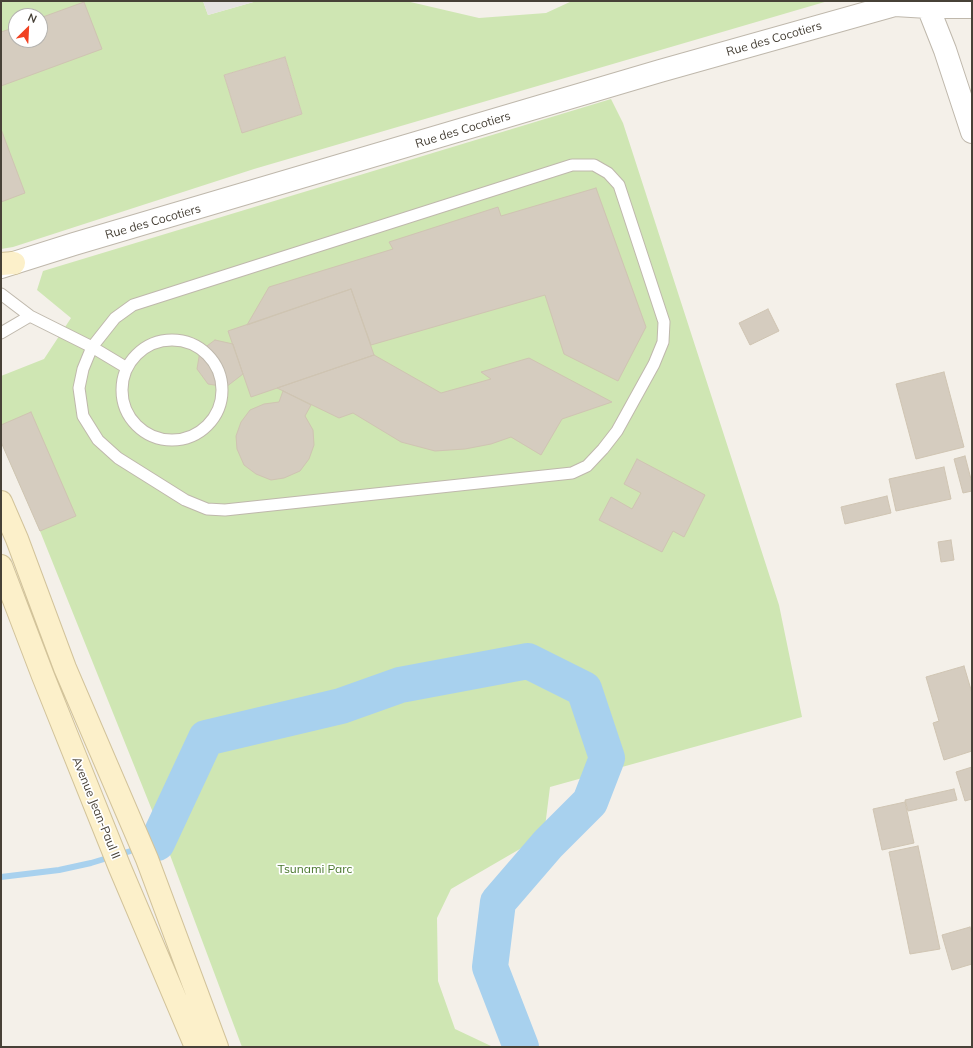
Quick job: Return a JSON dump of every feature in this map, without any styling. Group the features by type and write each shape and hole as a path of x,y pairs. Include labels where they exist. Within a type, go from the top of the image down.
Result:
{"main road":[{"path":"1,502 17,539 66,668 147,859 217,1047"},
{"name":"Avenue Jean-Paul II","path":"1,566 43,676 120,868 196,1047"}],"street":[{"name":"Rue des Cocotiers","path":"5,265 660,71 861,14 895,5 927,4 972,7"},
{"path":"927,4 945,50 972,132"}],"lane":[{"path":"572,165 594,165 608,173 619,185 664,322 663,342 654,364 617,431 587,466 572,473 225,510 207,509 186,500 118,458 98,440 83,416 79,388 83,369 92,347 114,318 133,305 572,165"},
{"path":"1,294 30,316 92,347 127,368"},
{"path":"1,333 30,316"},
{"path":"175,340 194,345 210,356 220,373 222,393 218,412 206,427 189,437 170,440 151,435 135,423 125,407 122,387 127,368 138,353 155,343 175,340"}],"green space":[{"path":"1,1 203,1 208,15 257,1 406,1 479,18 546,13 572,1 828,1 254,169 13,247 1,249","holes":["285,57 302,114 242,132 224,75"]},
{"name":"Tsunami Parc","path":"611,99 623,123 779,605 802,717 550,787 544,835 451,889 437,918 438,981 455,1029 491,1047 242,1047 170,855 40,531 1,442 1,376 44,359 71,318 37,290 43,271"}],"shaded area":[{"path":"203,1 257,1 208,15"}],"building":[{"path":"84,2 102,49 1,86 1,32 8,30 8,48 48,48 48,15"},
{"path":"285,57 302,114 242,133 224,75"},
{"path":"1,129 25,193 1,202"},
{"path":"596,188 646,327 618,381 564,354 545,295 371,345 351,289 247,325 269,287 393,249 389,242 498,207 501,216"},
{"path":"351,289 374,355 251,397 228,331"},
{"path":"768,309 779,331 750,345 739,323"},
{"path":"215,340 233,344 243,374 226,387 208,384 197,369 200,351"},
{"path":"374,355 441,393 491,379 481,372 529,358 612,402 562,419 541,455 511,437 491,444 465,449 435,451 401,442 353,413 339,418 277,388"},
{"path":"944,372 964,447 916,459 896,384"},
{"path":"283,391 311,405 305,416 313,430 314,445 309,459 300,471 284,478 271,480 256,474 244,465 237,449 236,436 241,422 250,410 264,404 279,402"},
{"path":"31,412 76,516 40,531 1,442 1,425"},
{"path":"965,456 972,483 972,491 963,493 954,459"},
{"path":"637,459 705,495 684,537 673,531 662,552 599,520 611,497 632,509 641,493 624,484"},
{"path":"944,467 951,499 896,511 889,479"},
{"path":"887,496 891,513 845,524 841,507"},
{"path":"951,540 954,560 941,562 938,542"},
{"path":"964,666 972,693 972,751 944,760 933,723 939,721 926,677"},
{"path":"972,767 972,799 965,801 956,772"},
{"path":"954,789 957,800 908,811 905,800"},
{"path":"905,802 914,843 882,850 873,809"},
{"path":"918,846 940,949 910,954 889,852"},
{"path":"970,927 972,934 972,964 952,970 942,935"}],"waterway":[{"path":"157,843 206,738 341,706 400,685 528,661 584,689 607,758 590,802 548,844 498,902 490,967 521,1047"},
{"path":"1,877 59,870 91,863 157,843"}]}
